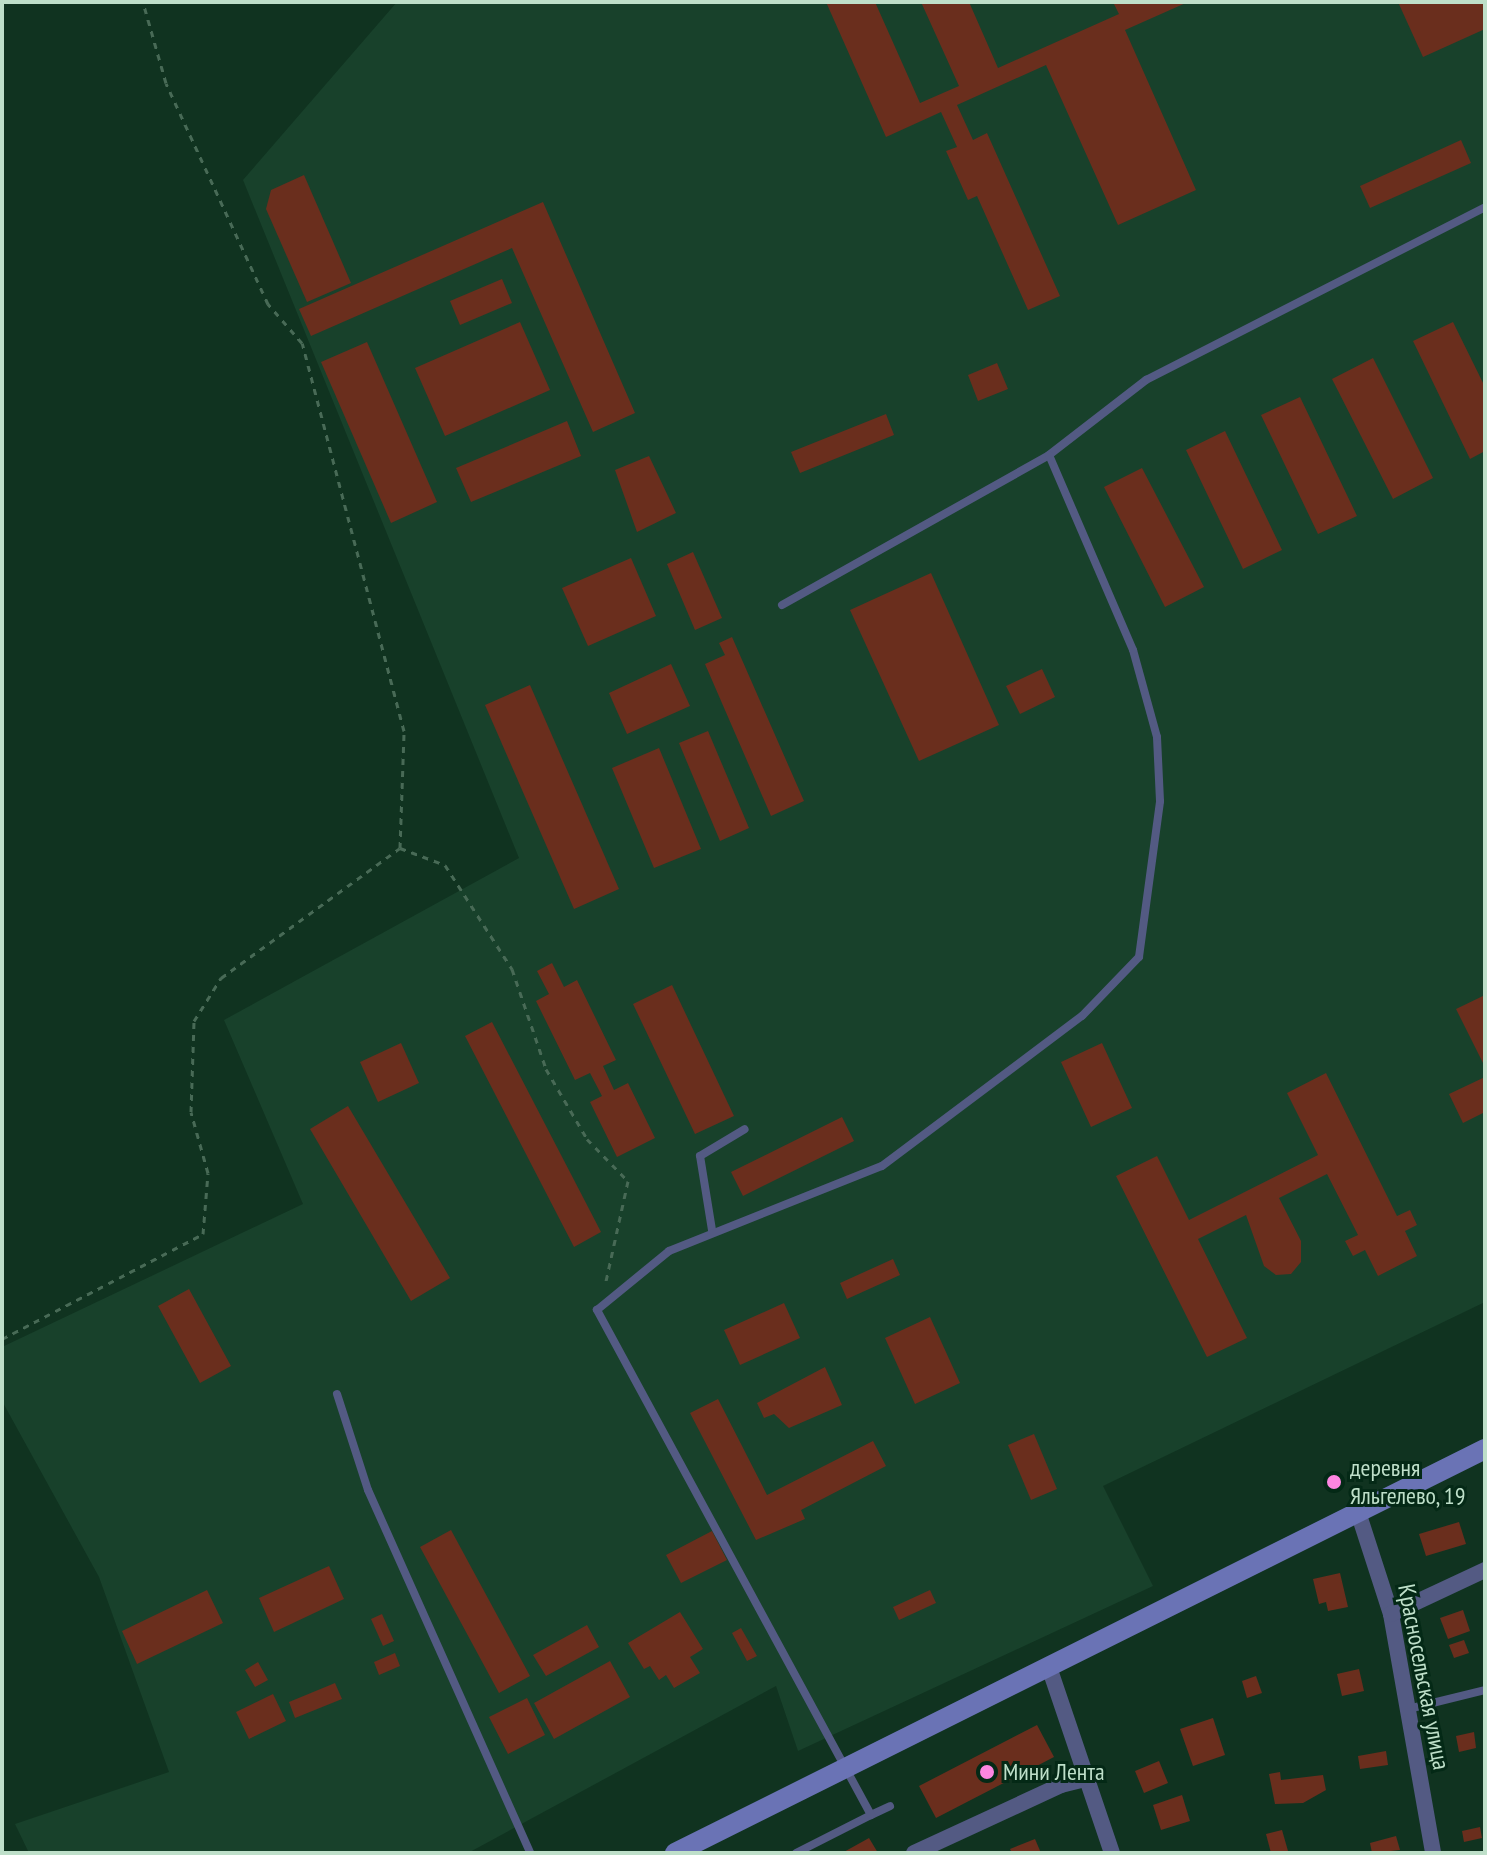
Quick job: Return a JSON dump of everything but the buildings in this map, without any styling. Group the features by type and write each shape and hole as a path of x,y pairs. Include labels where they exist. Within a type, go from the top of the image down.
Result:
{"main road":[{"path":"675,1853 1485,1449"}],"street":[{"name":"Красносельская улица","path":"1358,1512 1391,1614 1433,1853"},
{"path":"1391,1614 1485,1570"},
{"path":"1049,1667 1112,1853"},
{"path":"914,1853 1061,1785 1089,1778"}],"lane":[{"path":"782,605 1049,455 1146,380 1485,207"},
{"path":"871,1815 597,1310 669,1251 712,1230 882,1166 1082,1016 1139,957 1160,801 1157,737 1133,650 1049,455"},
{"path":"712,1230 700,1156 745,1129"},
{"path":"337,1394 368,1490 530,1853"},
{"path":"1407,1709 1485,1690"},
{"path":"796,1853 890,1806"}],"path":[{"path":"143,2 166,83 268,304 302,343 404,731 400,848"},
{"path":"400,848 445,865 512,969 546,1069 587,1139 628,1181 597,1310"},
{"path":"2,1339 203,1234 208,1173 191,1112 194,1021 221,978 400,848"}],"shaded area":[{"path":"397,2 1485,2 1485,1302 1103,1486 1153,1586 798,1751 776,1686 468,1853 29,1853 15,1824 169,1772 99,1577 2,1401 2,1347 303,1204 224,1020 519,858 243,180"}],"place":[{"name":"деревня Яльгелево, 19","path":"1334,1482"},
{"name":"Мини Лента","path":"987,1772"}]}
